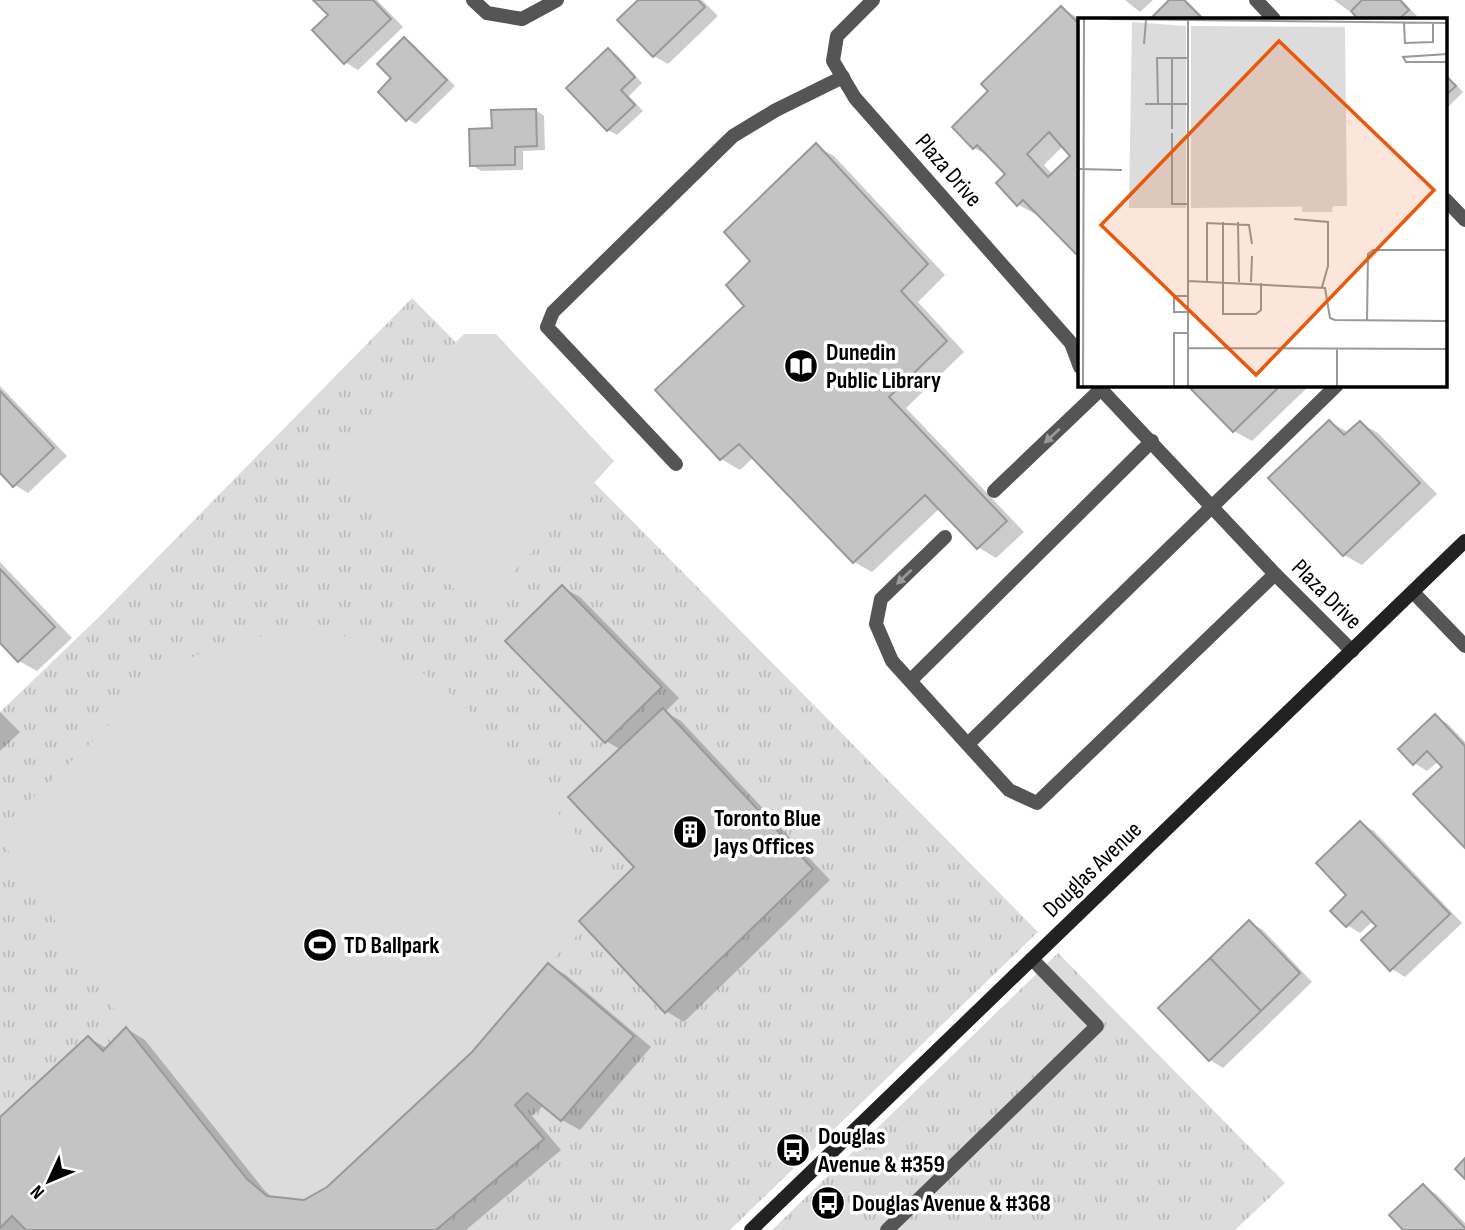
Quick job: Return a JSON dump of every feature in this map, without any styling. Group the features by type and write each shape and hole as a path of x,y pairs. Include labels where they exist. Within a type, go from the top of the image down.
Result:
{"street":[{"path":"473,0 487,13 522,19 557,0"},
{"name":"Plaza Drive","path":"873,0 837,36 833,61 855,98 1075,339"},
{"path":"1256,0 1273,18"},
{"path":"676,464 547,327 553,312 733,136 776,110 843,77"},
{"path":"1448,202 1465,220"},
{"path":"994,491 1099,387"},
{"name":"Plaza Drive","path":"1099,387 1275,574 1352,651"},
{"path":"968,744 1335,387"},
{"path":"910,681 1152,441"},
{"path":"946,537 881,600 876,624 892,661 1009,790 1037,803 1275,574"},
{"name":"Douglas Avenue","path":"751,1230 1465,541"},
{"path":"1413,592 1465,646"},
{"path":"887,1230 1097,1026 1032,959"}],"green space":[{"path":"412,298 1038,932 730,1230 0,1230 0,712 100,616"},
{"path":"464,334 496,334 614,461 488,600 463,598 334,461"},
{"name":"TD Ballpark","path":"292,633 354,638 392,654 434,680 471,712 625,891 548,963 634,1036 561,1121 527,1094 515,1105 544,1139 436,1230 26,1230 12,1216 0,1228 0,1117 88,1036 103,1051 126,1027 0,838 0,829 175,666 212,647 254,637"},
{"path":"1058,953 1285,1183 1235,1230 772,1230"}],"building":[{"path":"313,0 373,0 391,19 344,64 312,30 328,15"},
{"path":"638,0 698,0 705,7 653,57 617,20"},
{"path":"1169,0 1184,0 1202,18 1151,18"},
{"path":"1362,0 1400,0 1409,10 1400,18 1357,18 1351,11"},
{"path":"1061,6 1078,23 1076,254 1023,200 1017,206 996,183 1005,174 977,145 973,149 952,127 988,91 981,84","holes":["1049,132 1070,156 1048,177 1027,154"]},
{"path":"404,37 447,80 406,121 378,92 391,78 377,64"},
{"path":"608,48 635,77 621,90 635,105 607,131 566,88"},
{"path":"1448,78 1456,86 1448,93"},
{"path":"536,109 537,146 515,147 515,165 470,166 469,129 492,128 491,110"},
{"name":"Dunedin Public Library","path":"816,143 928,264 901,291 947,341 889,397 1007,521 977,549 925,495 853,563 739,444 720,460 655,390 744,306 726,285 750,261 724,232"},
{"path":"1189,387 1279,387 1233,432"},
{"path":"0,391 54,448 13,487 0,473"},
{"path":"1329,420 1344,435 1360,421 1420,483 1343,556 1268,478"},
{"path":"0,569 55,627 18,662 0,643"},
{"path":"562,585 662,687 605,743 505,641"},
{"name":"Toronto Blue Jays Offices","path":"663,708 813,869 665,1013 579,921 634,867 568,797"},
{"path":"1435,714 1465,746 1465,848 1413,794 1442,767 1427,751 1413,765 1398,749"},
{"path":"1360,821 1450,914 1390,971 1361,940 1376,926 1362,911 1346,927 1330,911 1346,895 1316,863"},
{"path":"1249,920 1300,973 1261,1011 1210,958"},
{"path":"1210,958 1261,1011 1209,1061 1158,1008"},
{"path":"548,963 634,1036 561,1121 527,1093 515,1105 544,1139 436,1230 26,1230 12,1216 0,1228 0,1117 88,1036 103,1051 126,1027 247,1179 267,1196 304,1200 327,1187 472,1052"},
{"path":"1465,1158 1465,1179 1455,1169"},
{"path":"1423,1184 1465,1230 1403,1230 1389,1215"}],"place":[{"name":"Dunedin Public Library","path":"801,366"},
{"name":"Toronto Blue Jays Offices","path":"690,832"},
{"name":"TD Ballpark","path":"320,945"},
{"name":"Douglas Avenue & #359","path":"793,1150"},
{"name":"Douglas Avenue & #368","path":"828,1203"}]}
